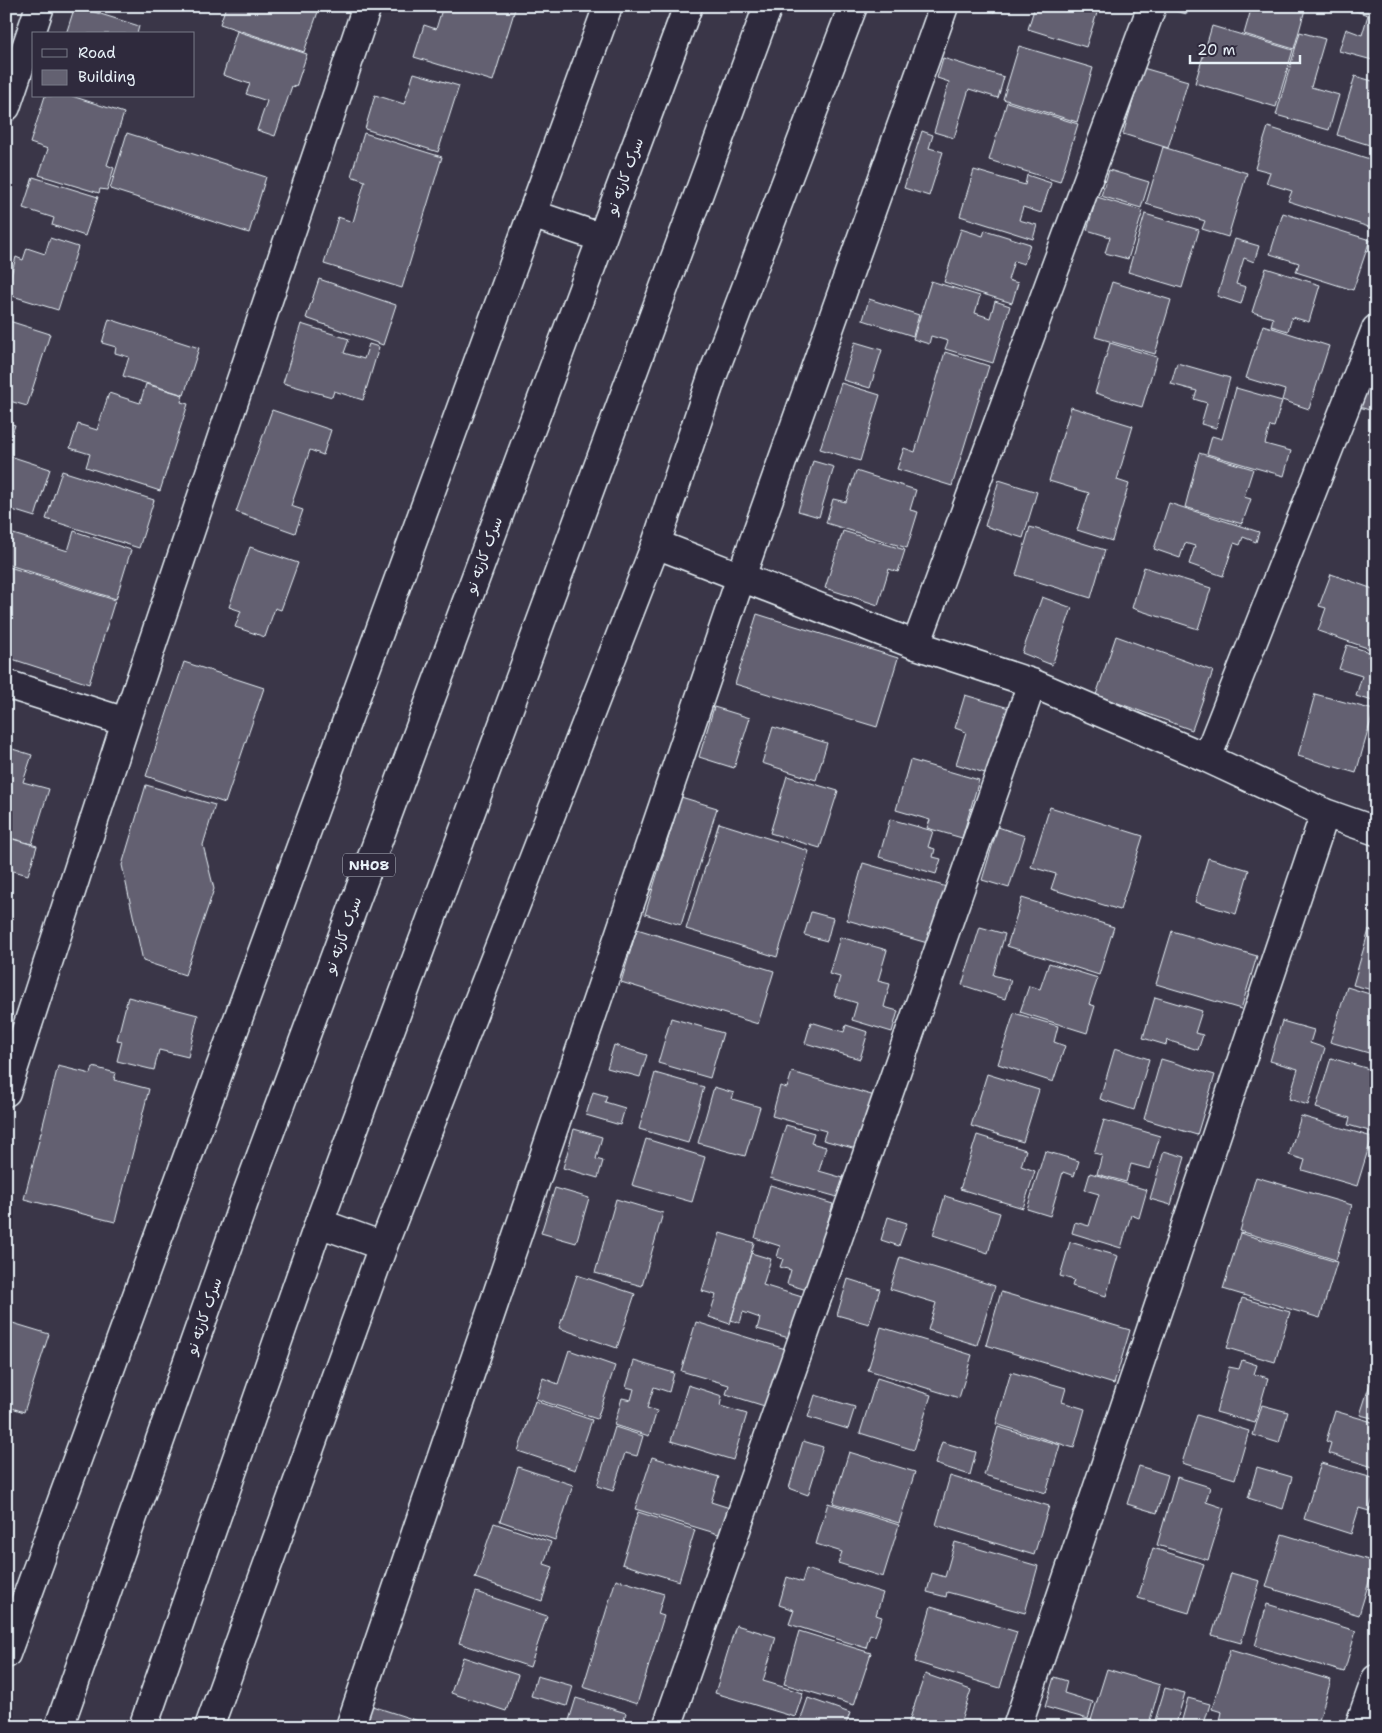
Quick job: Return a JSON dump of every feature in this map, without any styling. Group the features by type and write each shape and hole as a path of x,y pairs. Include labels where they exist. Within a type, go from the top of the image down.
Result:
{"main road":[{"path":"6,107 40,6"},
{"path":"6,1092 126,722 367,6"},
{"path":"6,1654 608,6"},
{"name":"سرک کارته نو","path":"59,1727 249,1186 688,6"},
{"path":"143,1727 319,1223 768,6"},
{"path":"209,1727 383,1246 656,544 712,377 853,6"},
{"path":"350,1727 741,578 944,6"},
{"path":"916,646 1152,6"},
{"path":"532,214 602,238"},
{"path":"1207,758 1376,330"},
{"path":"656,544 916,646 1032,683 1207,758 1325,813 1376,831"},
{"path":"667,1727 1032,683"},
{"path":"6,684 126,722"},
{"path":"1017,1727 1325,813"},
{"path":"319,1223 383,1246"},
{"path":"1360,1727 1376,1679"}],"building":[{"path":"75,6 139,26 138,32 67,32"},
{"path":"226,6 320,6 304,52 220,24"},
{"path":"443,6 516,6 493,81 414,57 424,25 436,29"},
{"path":"974,6 996,6 994,12"},
{"path":"1035,6 1079,6 1097,13 1086,47 1028,29"},
{"path":"1172,6 1190,6 1187,14 1171,10"},
{"path":"1252,6 1306,6 1294,49 1244,34"},
{"path":"1340,6 1376,6 1376,61 1339,51 1346,29 1362,35 1368,15"},
{"path":"1212,26 1293,50 1276,107 1195,83"},
{"path":"237,31 307,54 296,87 292,86 275,136 257,130 267,101 246,94 250,84 223,75"},
{"path":"1300,32 1325,39 1311,87 1339,95 1329,130 1276,115"},
{"path":"1019,46 1093,68 1077,122 1003,99"},
{"path":"943,58 1004,77 998,98 969,89 954,138 934,132 949,82 937,78"},
{"path":"1143,68 1188,81 1168,148 1123,134"},
{"path":"414,73 459,86 438,152 365,129 375,95 404,104"},
{"path":"1355,76 1376,82 1376,147 1337,135"},
{"path":"44,98 78,98 124,113 107,165 114,168 107,190 100,189 99,193 39,175 48,149 30,143"},
{"path":"1007,102 1078,124 1060,182 989,160"},
{"path":"1268,127 1376,161 1375,229 1288,201 1292,191 1266,183 1270,172 1255,168"},
{"path":"922,131 933,135 929,148 943,152 929,196 904,188"},
{"path":"127,133 266,177 249,233 110,189"},
{"path":"364,133 442,157 402,288 324,264 338,217 353,222 365,181 351,176"},
{"path":"1163,147 1247,173 1228,237 1202,229 1205,221 1146,204"},
{"path":"974,170 1025,185 1027,175 1051,183 1041,213 1023,207 1019,220 1037,225 1033,239 960,216"},
{"path":"1109,170 1149,182 1141,208 1101,196"},
{"path":"33,177 98,197 85,236 52,225 54,218 23,208"},
{"path":"1097,197 1143,211 1128,259 1105,253 1110,237 1087,230"},
{"path":"1283,213 1370,240 1353,290 1296,272 1299,263 1270,254"},
{"path":"1145,214 1199,230 1182,288 1128,272"},
{"path":"961,229 983,236 985,230 1030,244 1024,264 1014,261 1008,280 1018,283 1012,303 944,282"},
{"path":"50,238 78,247 58,310 6,294 16,257 23,260 27,248 45,254"},
{"path":"1235,239 1259,246 1254,262 1244,258 1236,284 1246,287 1241,304 1217,296"},
{"path":"1266,268 1320,285 1309,322 1292,317 1288,331 1271,326 1273,318 1252,312"},
{"path":"319,279 396,305 383,345 306,318"},
{"path":"931,281 980,296 975,313 990,318 995,301 1010,306 993,363 945,349 948,341 931,336 929,344 913,339"},
{"path":"1112,282 1171,300 1155,354 1095,337"},
{"path":"869,299 919,315 913,336 863,320"},
{"path":"109,319 199,348 184,395 123,376 129,357 115,353 116,347 102,343"},
{"path":"6,320 50,334 27,406 6,400"},
{"path":"301,324 349,339 344,353 364,359 369,344 379,347 363,400 334,391 332,397 283,383"},
{"path":"1263,325 1329,346 1309,409 1282,400 1285,390 1246,378"},
{"path":"855,342 882,350 870,388 843,380"},
{"path":"1110,343 1157,357 1142,407 1095,393"},
{"path":"945,352 989,366 952,486 897,469 904,448 915,452"},
{"path":"1177,363 1230,378 1216,428 1201,424 1207,403 1194,399 1197,391 1171,384"},
{"path":"1367,372 1376,375 1376,412 1356,406"},
{"path":"841,383 880,395 860,461 820,449"},
{"path":"146,384 183,395 181,402 188,404 160,491 86,467 90,454 70,448 78,424 97,430 109,393 140,403"},
{"path":"1236,388 1282,401 1274,427 1270,426 1265,444 1291,451 1284,476 1207,454 1212,436 1222,439"},
{"path":"1071,407 1133,426 1117,480 1129,484 1112,541 1077,530 1089,493 1049,481"},
{"path":"272,410 331,430 323,455 310,450 291,506 303,510 295,533 236,512"},
{"path":"6,422 15,425 6,452"},
{"path":"1199,453 1253,469 1244,497 1251,499 1242,524 1185,507"},
{"path":"10,456 50,469 35,517 6,508 6,469"},
{"path":"813,461 834,467 819,517 798,511"},
{"path":"62,471 154,500 139,548 46,519"},
{"path":"856,471 916,490 910,510 918,512 907,548 826,523 833,499 846,502"},
{"path":"999,480 1037,492 1023,538 985,526"},
{"path":"1169,503 1259,532 1256,542 1243,537 1240,545 1234,543 1223,576 1189,564 1195,546 1185,543 1180,558 1154,549"},
{"path":"1030,527 1105,550 1091,598 1016,575"},
{"path":"74,531 131,550 116,599 6,564 6,546 10,533 68,551"},
{"path":"843,531 905,550 898,572 889,569 878,605 825,588"},
{"path":"250,547 298,563 281,610 275,608 265,637 235,627 241,611 229,607"},
{"path":"6,566 115,600 89,684 6,657"},
{"path":"1144,567 1211,588 1198,629 1132,608"},
{"path":"1331,574 1376,590 1376,651 1318,631 1326,608 1319,606"},
{"path":"1042,597 1072,608 1052,665 1022,653"},
{"path":"757,614 898,658 877,727 735,684"},
{"path":"1116,636 1213,671 1192,730 1096,695"},
{"path":"1347,645 1369,652 1368,657 1376,659 1376,702 1356,696 1362,676 1339,669"},
{"path":"184,662 264,688 225,803 146,776"},
{"path":"1315,694 1374,710 1356,773 1298,756"},
{"path":"965,695 1009,708 988,774 956,764 966,732 955,728"},
{"path":"714,707 750,718 734,768 699,757"},
{"path":"773,727 827,743 816,780 762,763"},
{"path":"6,747 32,755 23,782 49,789 32,844 6,837"},
{"path":"910,760 979,780 962,838 927,828 930,820 896,810"},
{"path":"787,776 838,791 820,848 770,833"},
{"path":"146,785 215,805 203,845 214,889 185,975 143,961 122,865"},
{"path":"681,797 717,808 681,925 645,914"},
{"path":"1050,807 1143,836 1120,910 1051,889 1056,874 1031,867"},
{"path":"890,819 933,831 928,847 935,849 933,857 941,859 936,874 879,857"},
{"path":"719,823 809,851 777,957 686,929"},
{"path":"998,827 1025,836 1009,888 982,880"},
{"path":"6,837 37,846 28,875 6,869"},
{"path":"1208,858 1249,870 1236,914 1195,902"},
{"path":"863,863 947,887 931,944 847,920"},
{"path":"1022,898 1114,927 1099,975 1007,946"},
{"path":"811,912 833,918 827,941 804,935"},
{"path":"980,927 1005,934 993,975 1011,980 1005,999 962,985"},
{"path":"637,929 774,971 758,1024 621,982"},
{"path":"1369,930 1376,932 1376,991 1353,985"},
{"path":"1172,931 1257,956 1241,1009 1156,984"},
{"path":"840,937 887,950 878,981 890,984 884,1007 898,1011 892,1032 852,1020 857,1003 834,996 840,977 829,974"},
{"path":"1049,963 1098,978 1089,1004 1095,1006 1087,1033 1020,1012 1029,986 1040,989"},
{"path":"1347,987 1376,996 1376,1055 1330,1042"},
{"path":"128,997 198,1015 188,1057 159,1050 154,1070 117,1061 122,1041 117,1040"},
{"path":"1155,997 1202,1011 1195,1033 1203,1035 1198,1050 1167,1040 1166,1045 1143,1038"},
{"path":"1014,1013 1058,1026 1054,1042 1065,1046 1053,1082 998,1064"},
{"path":"671,1018 723,1033 710,1078 658,1063"},
{"path":"1282,1021 1314,1030 1310,1043 1325,1048 1308,1105 1289,1099 1298,1069 1270,1061"},
{"path":"811,1022 844,1032 846,1025 868,1032 860,1059 805,1043"},
{"path":"614,1045 647,1055 640,1077 607,1068"},
{"path":"1115,1048 1149,1059 1134,1110 1100,1099"},
{"path":"1331,1058 1376,1071 1376,1133 1348,1125 1350,1118 1316,1108"},
{"path":"1161,1059 1215,1075 1197,1135 1144,1119"},
{"path":"58,1066 91,1074 93,1067 116,1073 114,1080 149,1089 115,1222 24,1199"},
{"path":"792,1072 875,1096 860,1150 823,1140 826,1131 772,1116 780,1086 787,1088"},
{"path":"655,1073 704,1087 688,1143 639,1129"},
{"path":"987,1074 1039,1090 1023,1142 971,1126"},
{"path":"714,1087 734,1093 732,1099 760,1107 745,1156 698,1143"},
{"path":"593,1092 607,1096 605,1102 625,1108 620,1125 586,1115"},
{"path":"1301,1116 1372,1137 1357,1186 1302,1170 1305,1160 1289,1155"},
{"path":"1104,1120 1160,1136 1150,1169 1131,1164 1126,1182 1097,1174 1102,1155 1094,1153"},
{"path":"786,1125 814,1133 811,1143 826,1147 819,1171 847,1179 841,1198 770,1178"},
{"path":"574,1129 602,1137 596,1159 603,1161 598,1178 563,1168"},
{"path":"977,1135 1026,1150 1021,1166 1035,1171 1023,1208 960,1189"},
{"path":"646,1139 705,1157 692,1202 632,1185"},
{"path":"1045,1151 1079,1161 1074,1176 1063,1172 1050,1216 1027,1209"},
{"path":"1164,1151 1185,1157 1171,1205 1150,1199"},
{"path":"1090,1173 1147,1190 1139,1218 1131,1215 1121,1248 1072,1233 1075,1222 1089,1226 1099,1194 1085,1190"},
{"path":"1256,1177 1352,1205 1336,1260 1240,1231"},
{"path":"770,1185 833,1204 807,1290 787,1284 791,1270 780,1267 783,1259 777,1257 780,1246 755,1238"},
{"path":"555,1188 589,1198 576,1243 541,1233"},
{"path":"945,1196 1000,1213 988,1253 933,1235"},
{"path":"616,1199 663,1213 642,1286 595,1273"},
{"path":"888,1217 907,1223 899,1246 881,1240"},
{"path":"720,1233 754,1243 730,1324 709,1317 716,1295 702,1291"},
{"path":"1240,1233 1337,1262 1320,1318 1223,1289"},
{"path":"1070,1242 1118,1256 1106,1296 1072,1286 1074,1280 1060,1276"},
{"path":"751,1253 771,1259 763,1285 802,1297 789,1338 757,1329 760,1318 743,1312 740,1323 731,1320"},
{"path":"900,1257 995,1286 977,1345 928,1330 936,1303 890,1289"},
{"path":"577,1275 635,1294 617,1348 559,1328"},
{"path":"848,1279 880,1289 869,1324 837,1315"},
{"path":"1001,1292 1130,1330 1114,1384 986,1345"},
{"path":"1242,1298 1290,1312 1275,1362 1227,1348"},
{"path":"6,1321 49,1334 24,1412 6,1406"},
{"path":"696,1322 789,1350 771,1408 726,1394 729,1385 681,1371"},
{"path":"881,1327 972,1355 959,1398 868,1370"},
{"path":"569,1350 615,1366 597,1419 536,1399 543,1378 558,1384"},
{"path":"1242,1360 1257,1365 1254,1374 1268,1378 1255,1423 1216,1412 1229,1367 1239,1369"},
{"path":"634,1361 674,1373 669,1392 654,1387 647,1408 657,1411 649,1436 614,1425 622,1398 631,1400 634,1389 626,1387"},
{"path":"1376,1365 1376,1419 1360,1415"},
{"path":"1011,1372 1066,1388 1062,1402 1085,1409 1074,1448 996,1424"},
{"path":"877,1378 931,1395 914,1450 860,1433"},
{"path":"688,1385 722,1396 720,1406 747,1414 733,1460 671,1441"},
{"path":"815,1395 855,1407 848,1429 808,1417"},
{"path":"535,1401 592,1420 575,1470 518,1451"},
{"path":"1262,1405 1288,1412 1279,1443 1253,1435"},
{"path":"1335,1411 1376,1423 1376,1468 1328,1453 1331,1443 1326,1441"},
{"path":"1197,1415 1249,1431 1235,1479 1182,1463"},
{"path":"615,1427 643,1436 637,1456 625,1453 613,1491 597,1486"},
{"path":"998,1427 1060,1445 1046,1493 984,1475"},
{"path":"803,1441 823,1447 808,1495 789,1488"},
{"path":"942,1442 976,1452 970,1475 935,1464"},
{"path":"849,1452 915,1472 899,1523 833,1503"},
{"path":"652,1457 719,1477 711,1502 733,1509 725,1536 635,1509"},
{"path":"1321,1463 1376,1479 1376,1489 1369,1511 1359,1508 1351,1534 1304,1519"},
{"path":"1139,1466 1168,1475 1157,1513 1127,1504"},
{"path":"518,1467 573,1485 555,1540 500,1521"},
{"path":"1257,1467 1292,1477 1283,1509 1248,1498"},
{"path":"950,1476 1049,1506 1034,1555 936,1525"},
{"path":"1177,1477 1210,1487 1206,1502 1224,1508 1208,1560 1157,1545"},
{"path":"828,1503 899,1525 883,1577 838,1563 842,1552 816,1544"},
{"path":"638,1512 695,1530 679,1581 622,1564"},
{"path":"494,1523 551,1542 544,1564 553,1567 542,1601 475,1578"},
{"path":"1282,1534 1375,1562 1359,1615 1266,1587"},
{"path":"955,1542 1038,1566 1025,1613 947,1592 946,1597 927,1592 932,1573 945,1577"},
{"path":"1153,1548 1204,1564 1189,1613 1138,1598"},
{"path":"806,1569 883,1593 876,1615 882,1617 875,1636 870,1634 866,1648 789,1624 794,1610 779,1605 787,1577 802,1582"},
{"path":"1231,1573 1260,1581 1241,1643 1212,1635"},
{"path":"616,1579 664,1594 658,1614 664,1616 637,1704 583,1687"},
{"path":"476,1592 547,1616 530,1667 459,1643"},
{"path":"1267,1604 1356,1631 1344,1672 1255,1646"},
{"path":"931,1606 1017,1632 1000,1688 915,1662"},
{"path":"736,1625 776,1637 763,1681 803,1693 795,1717 715,1693"},
{"path":"799,1631 871,1653 854,1705 784,1684"},
{"path":"1230,1650 1331,1680 1317,1727 1240,1727 1220,1721 1222,1712 1212,1709"},
{"path":"463,1657 518,1675 506,1711 451,1693"},
{"path":"1107,1669 1160,1685 1148,1727 1115,1727 1091,1720"},
{"path":"925,1674 971,1690 959,1727 907,1727"},
{"path":"537,1676 573,1686 567,1706 531,1696"},
{"path":"1054,1677 1067,1681 1064,1693 1093,1702 1088,1719 1045,1707"},
{"path":"1165,1688 1185,1693 1175,1727 1153,1727"},
{"path":"576,1698 626,1713 622,1727 567,1727"},
{"path":"808,1698 850,1713 845,1727 798,1727"},
{"path":"1188,1698 1210,1704 1203,1727 1180,1727"},
{"path":"369,1705 437,1727 362,1727"}]}
